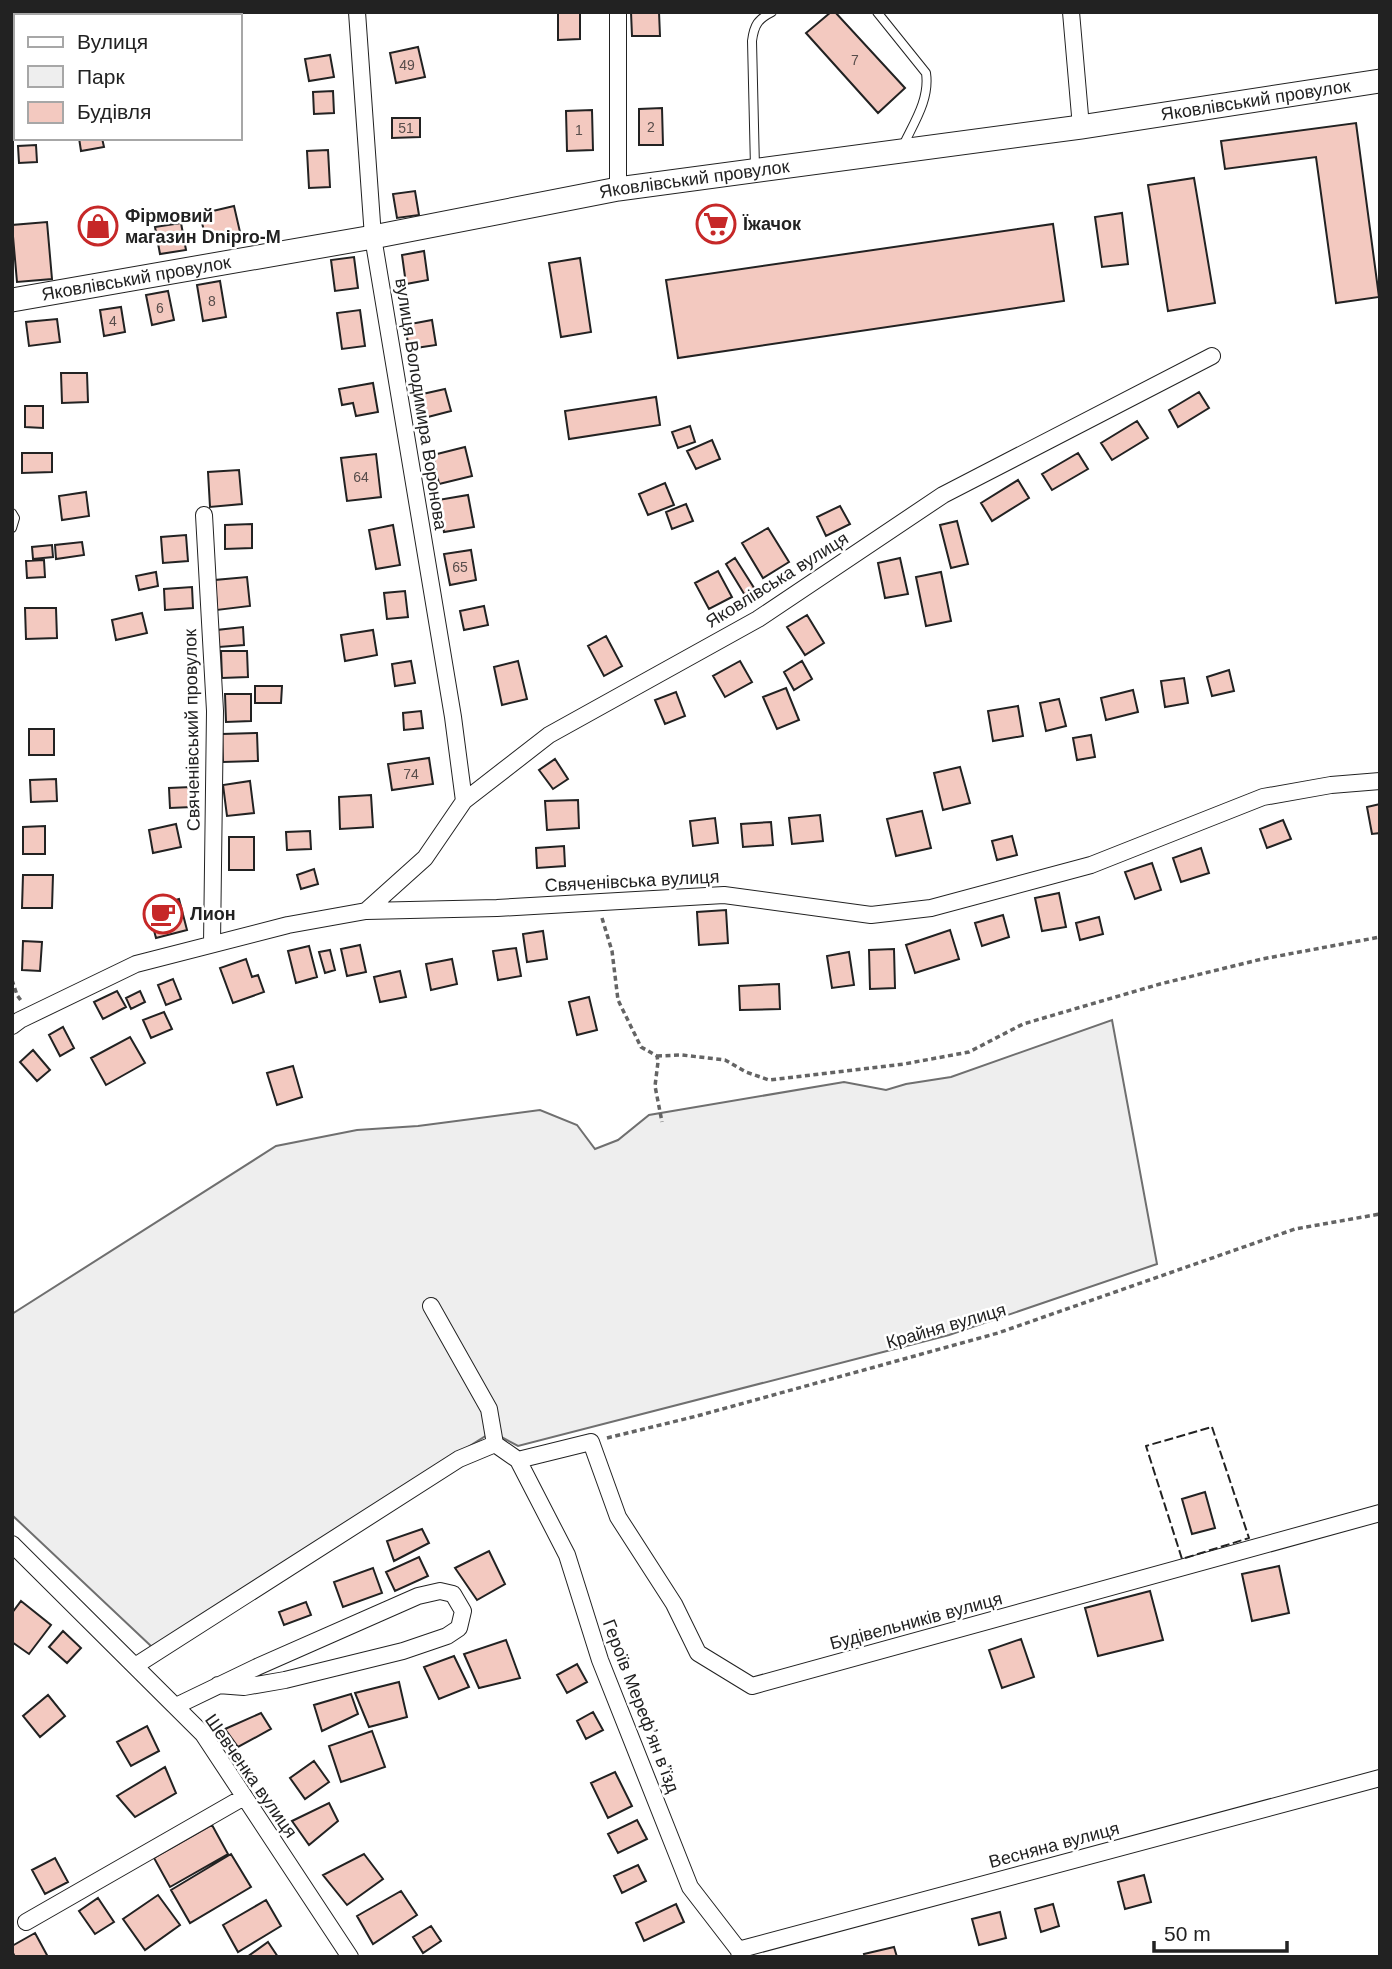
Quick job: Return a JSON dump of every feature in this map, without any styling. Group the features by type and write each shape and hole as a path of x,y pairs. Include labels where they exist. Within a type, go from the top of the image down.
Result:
{"street":[{"name":"вулиця Володимира Воронова","path":"357,12 373,237 453,717 464,801"},
{"path":"618,12 618,189"},
{"path":"1071,12 1081,127"},
{"name":"Яковлівський провулок","path":"12,300 373,237 618,189 1081,127 1380,81"},
{"name":"Яковлівська вулиця","path":"366,911 425,858 464,801 549,735 758,619 943,495 1212,356"},
{"name":"Свяченівський провулок","path":"204,515 215,711 212,944"},
{"name":"Свяченівська вулиця","path":"12,1026 136,964 288,925 366,911 497,908 724,895 871,915 931,908 1091,865 1263,797 1331,785 1380,782"},
{"path":"431,1306 489,1409 495,1444 518,1460 591,1442"},
{"name":"Будівельників вулиця","path":"591,1442 618,1517 674,1604 698,1654 752,1686 1380,1513"},
{"path":"135,1666 459,1459 495,1444"},
{"name":"Героїв Мерефʼян вʼїзд","path":"518,1460 567,1555 600,1660 690,1887 741,1953"},
{"name":"Шевченка вулиця","path":"12,1544 203,1734 350,1957"},
{"path":"176,1706 218,1685 418,1596 440,1591 453,1594 463,1611 459,1628 447,1636 403,1651 285,1680 244,1687 218,1685"},
{"name":"Весняна вулиця","path":"741,1953 1380,1779"},
{"path":"26,1922 244,1797"}],"lane":[{"path":"755,171 753,30 760,18 772,12"},
{"path":"877,12 926,73 928,82 926,98 901,151"},
{"path":"12,513 15,518 12,528"}],"path":[{"path":"597,902 612,951 618,1000 641,1047 657,1056 692,1055 725,1060 746,1072 769,1080 904,1064 969,1052 1023,1024 1160,984 1262,959 1380,937"},
{"path":"12,979 17,995 31,1015"},
{"path":"657,1056 655,1086 662,1122"},
{"name":"Крайня вулиця","path":"591,1442 697,1416 998,1332 1294,1228 1380,1214"}],"green space":[{"path":"1112,1020 1157,1264 949,1335 518,1446 492,1432 152,1647 12,1515 12,1314 276,1146 357,1130 418,1126 540,1110 577,1125 595,1149 618,1140 649,1115 844,1082 886,1090 951,1077"}],"building":[{"path":"558,12 580,12 580,39 558,40"},
{"path":"631,12 659,12 660,36 632,36"},
{"path":"831,12 835,12 905,88 878,113 806,33"},
{"path":"12,13 44,14 14,14 12,39"},
{"path":"418,47 425,77 396,83 390,53"},
{"path":"330,55 334,77 309,81 305,59"},
{"path":"333,91 334,113 314,114 313,92"},
{"path":"662,108 663,145 639,145 639,109"},
{"path":"592,110 593,150 567,151 566,111"},
{"path":"392,118 420,118 420,137 392,138"},
{"path":"1356,123 1379,297 1336,303 1316,157 1225,169 1221,141"},
{"path":"79,140 102,140 104,147 81,151"},
{"path":"36,145 37,162 19,163 18,146"},
{"path":"328,150 330,187 309,188 307,151"},
{"path":"1194,178 1215,303 1168,311 1148,185"},
{"path":"415,191 419,215 397,218 393,194"},
{"path":"234,206 240,232 206,240 200,214"},
{"path":"1122,213 1128,264 1102,267 1095,217"},
{"path":"47,222 52,279 17,282 12,225"},
{"path":"181,223 186,250 160,254 155,227"},
{"path":"1053,224 1064,301 678,358 666,280"},
{"path":"424,251 428,280 406,284 402,255"},
{"path":"354,257 358,288 335,291 331,260"},
{"path":"580,258 591,332 561,337 549,263"},
{"path":"220,281 226,317 203,321 197,285"},
{"path":"168,291 174,320 152,325 146,295"},
{"path":"121,307 125,332 104,336 100,310"},
{"path":"360,310 365,346 342,349 337,313"},
{"path":"57,319 60,342 29,346 26,322"},
{"path":"432,320 436,345 409,349 405,325"},
{"path":"61,373 87,373 88,402 62,403"},
{"path":"373,383 378,412 356,416 353,403 342,405 339,389"},
{"path":"445,389 451,411 424,418 418,395"},
{"path":"1199,392 1209,408 1178,427 1169,410"},
{"path":"656,397 660,425 569,439 565,411"},
{"path":"25,406 43,406 43,428 25,427"},
{"path":"1137,421 1148,438 1112,460 1101,443"},
{"path":"690,426 695,442 678,448 672,432"},
{"path":"712,440 720,459 696,469 687,451"},
{"path":"465,447 472,476 439,484 433,455"},
{"path":"22,453 52,453 52,472 22,473"},
{"path":"1078,453 1088,469 1052,490 1042,474"},
{"path":"376,454 381,497 347,501 341,458"},
{"path":"239,470 242,504 210,507 208,472"},
{"path":"1018,480 1029,498 992,521 981,503"},
{"path":"665,483 674,505 648,515 639,494"},
{"path":"86,492 89,516 62,520 59,496"},
{"path":"468,495 474,527 444,532 438,500"},
{"path":"686,504 693,521 672,529 666,512"},
{"path":"840,506 850,524 826,536 817,517"},
{"path":"957,521 968,564 951,568 940,525"},
{"path":"252,524 252,548 225,549 225,525"},
{"path":"393,525 400,565 376,569 369,530"},
{"path":"768,528 789,562 763,578 742,543"},
{"path":"186,535 188,561 163,563 161,537"},
{"path":"82,542 84,555 56,559 55,545"},
{"path":"52,545 53,557 33,559 32,547"},
{"path":"471,550 476,580 450,585 444,554"},
{"path":"735,558 756,591 746,597 726,564"},
{"path":"900,558 908,594 885,598 878,563"},
{"path":"44,560 45,577 27,578 26,561"},
{"path":"718,571 732,597 709,609 695,583"},
{"path":"156,572 158,586 139,590 136,576"},
{"path":"941,572 951,621 926,626 916,577"},
{"path":"247,577 250,606 217,610 215,580"},
{"path":"192,587 193,608 165,610 164,589"},
{"path":"405,591 408,617 387,619 384,593"},
{"path":"484,606 488,625 464,630 460,611"},
{"path":"25,608 56,608 57,638 26,639"},
{"path":"142,613 147,633 116,640 112,620"},
{"path":"807,615 824,643 805,655 787,627"},
{"path":"243,627 244,645 219,647 217,630"},
{"path":"373,630 377,655 345,661 341,635"},
{"path":"606,636 622,666 604,676 588,646"},
{"path":"221,651 247,651 248,677 222,678"},
{"path":"411,661 415,683 395,686 392,664"},
{"path":"518,661 527,699 502,705 494,667"},
{"path":"740,661 752,682 725,697 713,676"},
{"path":"802,661 812,679 794,690 784,672"},
{"path":"1229,670 1234,691 1212,696 1207,677"},
{"path":"1184,678 1188,703 1165,707 1161,681"},
{"path":"255,686 282,686 281,703 255,703"},
{"path":"786,688 799,720 777,729 763,697"},
{"path":"1133,690 1138,712 1106,720 1101,698"},
{"path":"676,692 685,716 665,724 655,700"},
{"path":"225,694 251,694 251,721 226,722"},
{"path":"1059,699 1066,726 1046,731 1040,703"},
{"path":"1018,706 1023,736 993,741 988,711"},
{"path":"421,711 423,728 404,730 403,713"},
{"path":"29,729 54,729 54,755 29,755"},
{"path":"257,733 258,761 223,762 222,734"},
{"path":"1091,735 1095,757 1077,760 1073,738"},
{"path":"429,758 433,784 392,790 388,764"},
{"path":"555,759 568,779 553,789 539,770"},
{"path":"960,767 970,803 943,810 934,773"},
{"path":"56,779 57,801 31,802 30,780"},
{"path":"250,781 254,813 227,816 223,785"},
{"path":"191,787 192,807 170,808 169,788"},
{"path":"371,795 373,827 340,829 339,797"},
{"path":"578,800 579,828 547,830 545,801"},
{"path":"1380,804 1380,833 1372,834 1367,807"},
{"path":"922,811 931,848 896,856 887,819"},
{"path":"820,815 823,841 792,844 789,818"},
{"path":"715,818 718,843 693,846 690,821"},
{"path":"1283,820 1291,839 1267,848 1260,829"},
{"path":"771,822 773,845 743,847 741,824"},
{"path":"176,824 181,847 153,853 149,830"},
{"path":"45,826 45,854 23,854 23,827"},
{"path":"310,831 311,849 287,850 286,832"},
{"path":"1012,836 1017,855 997,860 992,841"},
{"path":"229,837 254,837 254,870 229,870"},
{"path":"564,846 565,866 537,868 536,848"},
{"path":"1201,848 1209,873 1181,882 1173,858"},
{"path":"1152,863 1161,890 1135,899 1125,872"},
{"path":"314,869 318,884 301,889 297,875"},
{"path":"23,875 53,875 52,908 22,908"},
{"path":"1059,893 1066,927 1042,931 1035,898"},
{"path":"179,899 187,930 156,938 148,908"},
{"path":"726,910 728,943 699,945 697,912"},
{"path":"1003,915 1009,937 982,946 975,923"},
{"path":"1099,917 1103,934 1080,940 1076,923"},
{"path":"950,930 959,959 915,973 906,945"},
{"path":"543,931 547,959 527,962 523,934"},
{"path":"23,941 42,942 40,971 22,970"},
{"path":"360,945 366,972 347,976 341,949"},
{"path":"309,946 317,977 296,983 288,951"},
{"path":"516,948 521,976 498,980 493,951"},
{"path":"894,949 895,988 870,989 869,950"},
{"path":"330,950 335,970 325,973 319,952"},
{"path":"849,952 854,985 832,988 827,956"},
{"path":"246,959 252,977 258,975 264,992 233,1003 220,968"},
{"path":"452,959 457,984 431,990 426,964"},
{"path":"400,971 406,997 380,1002 374,977"},
{"path":"173,979 181,999 166,1005 158,985"},
{"path":"779,984 780,1009 740,1010 739,986"},
{"path":"117,991 126,1007 103,1019 94,1002"},
{"path":"140,991 145,1002 131,1009 126,998"},
{"path":"589,997 597,1030 577,1035 569,1002"},
{"path":"164,1012 172,1029 151,1038 143,1020"},
{"path":"63,1027 74,1048 60,1056 49,1035"},
{"path":"130,1037 145,1063 106,1085 91,1058"},
{"path":"33,1050 50,1070 37,1081 20,1062"},
{"path":"293,1066 302,1097 277,1105 267,1073"},
{"path":"1205,1492 1215,1528 1192,1534 1182,1499"},
{"path":"422,1529 429,1543 394,1561 387,1541"},
{"path":"489,1551 505,1584 477,1600 455,1568"},
{"path":"419,1557 428,1576 395,1591 386,1572"},
{"path":"1279,1566 1289,1613 1252,1621 1242,1574"},
{"path":"373,1568 382,1593 343,1607 334,1582"},
{"path":"1150,1591 1163,1640 1098,1656 1085,1608"},
{"path":"21,1601 51,1625 29,1654 12,1642 12,1613"},
{"path":"306,1602 311,1615 284,1625 279,1612"},
{"path":"63,1631 81,1648 67,1663 49,1647"},
{"path":"1021,1639 1034,1677 1002,1688 989,1650"},
{"path":"506,1640 520,1678 479,1688 464,1654"},
{"path":"454,1656 469,1687 439,1699 424,1667"},
{"path":"577,1664 587,1682 567,1693 557,1675"},
{"path":"399,1682 407,1717 369,1727 355,1693"},
{"path":"351,1694 358,1714 322,1731 314,1705"},
{"path":"48,1695 65,1716 40,1737 23,1716"},
{"path":"593,1712 603,1730 586,1739 577,1721"},
{"path":"261,1713 271,1729 238,1747 225,1729"},
{"path":"147,1726 159,1751 131,1766 117,1742"},
{"path":"372,1731 385,1767 341,1782 329,1746"},
{"path":"314,1761 329,1782 305,1799 290,1778"},
{"path":"165,1767 176,1793 135,1817 117,1796"},
{"path":"615,1772 632,1806 608,1818 591,1783"},
{"path":"329,1803 338,1821 309,1845 292,1821"},
{"path":"637,1820 647,1839 618,1853 608,1834"},
{"path":"212,1825 228,1854 170,1887 154,1858"},
{"path":"231,1854 251,1887 190,1923 171,1890"},
{"path":"364,1854 383,1879 347,1905 323,1875"},
{"path":"55,1858 68,1882 45,1894 32,1870"},
{"path":"638,1865 646,1881 622,1893 614,1876"},
{"path":"1144,1875 1151,1902 1125,1909 1118,1882"},
{"path":"401,1891 417,1915 373,1944 357,1916"},
{"path":"158,1895 180,1925 145,1950 123,1919"},
{"path":"98,1898 114,1922 95,1934 79,1911"},
{"path":"266,1900 281,1926 238,1952 223,1925"},
{"path":"676,1904 684,1922 644,1941 636,1923"},
{"path":"1053,1904 1059,1926 1041,1932 1035,1909"},
{"path":"1000,1912 1006,1938 979,1945 972,1919"},
{"path":"431,1926 441,1941 423,1953 413,1937"},
{"path":"35,1933 48,1957 15,1957 12,1946"},
{"path":"268,1942 278,1957 247,1957"},
{"path":"894,1947 897,1957 865,1957 864,1954"}],"fence":[{"path":"1212,1427 1249,1538 1182,1559 1146,1446 1212,1427"}],"place":[{"name":"Їжачок","path":"716,224"},
{"name":"Фірмовий магазин Dnipro-M","path":"98,226"},
{"name":"Лион","path":"163,914"}]}
